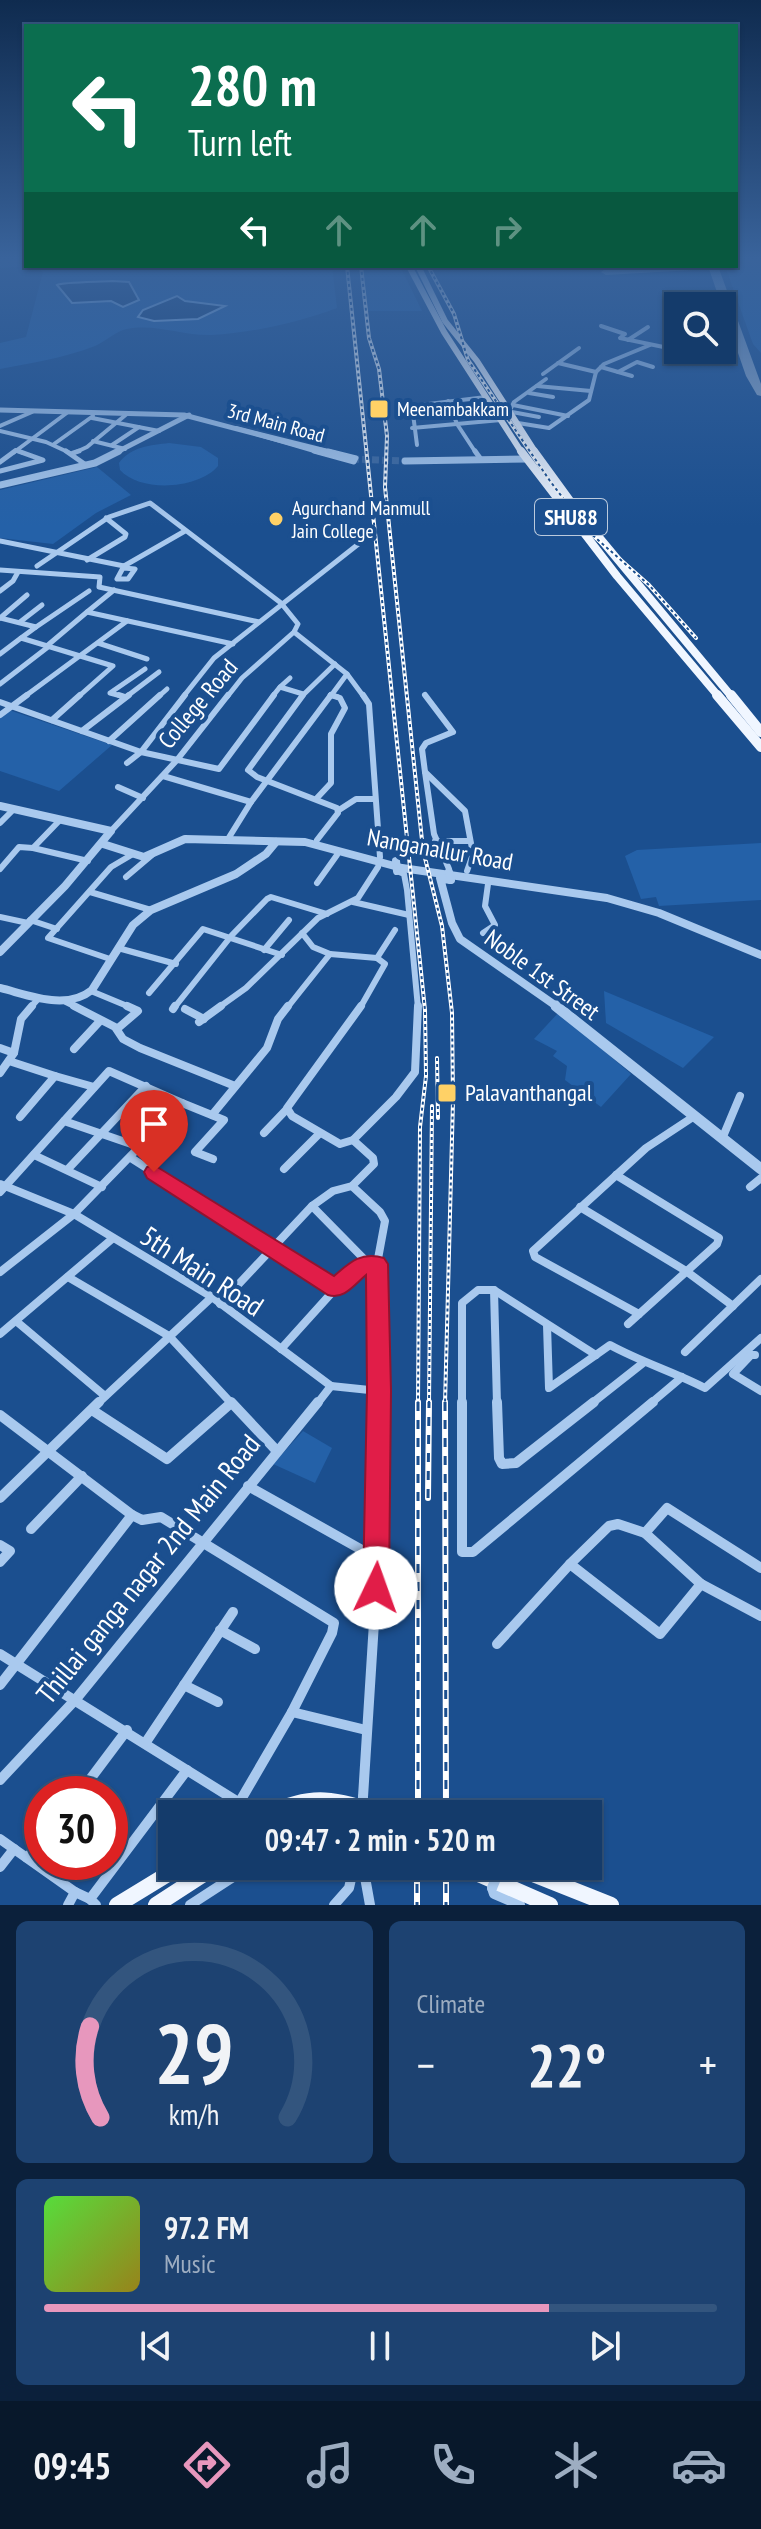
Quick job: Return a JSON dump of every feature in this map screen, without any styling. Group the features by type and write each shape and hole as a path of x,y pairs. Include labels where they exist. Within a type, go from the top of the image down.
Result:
{"main road":[{"name":"SHU88","path":"454,348 528,459 588,539 761,747"},
{"name":"SHU88","path":"466,348 512,409 541,461 579,513 761,732"},
{"path":"314,1800 336,1800"},
{"path":"117,1905 158,1880"},
{"path":"156,1905 194,1880"},
{"path":"492,1880 550,1905"},
{"path":"548,1880 611,1905"}],"street":[{"path":"512,409 558,363 579,348"},
{"path":"518,423 549,428 584,406 596,372 601,367 644,348"},
{"path":"618,372 637,362 653,367"},
{"path":"558,363 596,372"},
{"path":"601,367 632,376"},
{"path":"537,386 590,393"},
{"path":"529,393 553,397"},
{"path":"577,400 590,393"},
{"path":"417,445 412,428 412,406 486,397"},
{"path":"448,401 457,424 480,458"},
{"path":"512,409 568,416"},
{"path":"512,409 539,417"},
{"name":"3rd Main Road","path":"0,410 189,415 352,459"},
{"path":"1,431 32,412"},
{"path":"0,462 68,412"},
{"path":"54,444 99,413"},
{"path":"73,453 128,413"},
{"path":"0,485 86,465 125,449 189,415"},
{"path":"92,418 159,431"},
{"path":"412,428 501,420"},
{"path":"112,445 139,427"},
{"path":"236,428 247,429 356,458 354,462 325,455 236,428"},
{"path":"1,431 54,444 73,453 86,465"},
{"path":"93,441 125,449"},
{"path":"0,471 43,460 16,450"},
{"path":"402,459 528,459 401,464 402,459"},
{"path":"405,461 528,459"},
{"path":"37,566 106,518 150,503 281,603 297,621 294,632 347,674 365,696 372,718 379,862 353,902 327,914 302,933 246,988 201,1020 185,1009"},
{"path":"87,560 125,537 106,518"},
{"path":"1,542 124,567 185,531"},
{"path":"127,763 141,752 214,658 361,542"},
{"path":"0,570 100,577 102,579 97,586 259,622"},
{"path":"0,591 13,581 18,572"},
{"path":"0,684 114,590"},
{"path":"0,654 89,591"},
{"path":"0,624 27,595"},
{"path":"20,622 42,605"},
{"path":"87,612 233,644"},
{"path":"3,618 36,627"},
{"path":"0,715 127,621"},
{"name":"College Road","path":"0,952 88,861 111,831 177,760 242,678 294,632"},
{"path":"21,638 113,666 52,720"},
{"path":"98,643 147,659"},
{"path":"335,664 303,694 248,770 267,781 317,798 339,810"},
{"path":"125,697 110,693 145,669"},
{"path":"82,731 159,672"},
{"path":"228,839 251,802 347,674"},
{"path":"0,702 141,752 221,768 280,687 290,678"},
{"path":"280,687 303,694"},
{"path":"109,741 167,689"},
{"path":"317,798 331,783 331,734 345,708 340,698 330,695"},
{"path":"425,695 453,732 423,745 427,804 435,841 450,873 488,884 570,894 578,891"},
{"path":"425,772 462,806 473,854 467,871"},
{"path":"163,776 251,802"},
{"path":"118,787 143,798"},
{"path":"317,840 339,810 356,799 375,799"},
{"path":"0,806 111,831"},
{"path":"0,823 13,810"},
{"path":"33,848 60,820"},
{"path":"66,1002 82,998 91,991 133,925 151,910 231,876 266,854 277,842 290,837 317,840 379,862"},
{"path":"126,877 150,856 185,839 228,839 277,842 379,862 396,866 406,878 418,1020 414,1075 353,1140 340,1144 319,1134 286,1110"},
{"path":"435,841 470,841"},
{"name":"Nanganallur Road","path":"277,842 314,844 402,868 578,891 761,957"},
{"path":"103,844 150,856"},
{"path":"0,869 19,847 88,861"},
{"path":"110,959 48,939 113,865 133,854"},
{"path":"317,883 337,855"},
{"path":"450,873 467,871 575,888 578,891"},
{"name":"Noble 1st Street","path":"450,873 440,878 452,923 460,939 552,1003 761,1169"},
{"path":"483,933 495,925 484,912 488,884"},
{"path":"90,892 151,910"},
{"path":"173,1009 231,938 271,897 327,914"},
{"path":"353,902 409,915"},
{"path":"0,917 57,929"},
{"path":"264,950 289,920"},
{"path":"149,993 176,964 199,930 282,955"},
{"path":"377,958 395,930"},
{"path":"264,1133 286,1110 372,993 385,964 377,958 330,954 313,947 302,933"},
{"path":"118,948 176,964"},
{"path":"212,1115 267,1048 278,1019 330,954"},
{"path":"0,988 66,1002 117,1029 120,1037 140,1048 235,1086"},
{"path":"91,991 138,1011 117,1029"},
{"path":"0,1073 12,1057 21,1019 39,998"},
{"path":"74,1049 100,1021"},
{"path":"0,1048 12,1057 55,1076 94,1087"},
{"path":"2,1188 109,1071 224,1120 195,1152 213,1159"},
{"path":"20,1117 55,1076"},
{"path":"68,1169 146,1086"},
{"path":"722,1139 740,1096"},
{"path":"0,1272 74,1214 182,1103"},
{"path":"639,1314 535,1257 533,1251 646,1148 693,1117"},
{"path":"64,1121 140,1147"},
{"path":"284,1169 319,1134"},
{"path":"0,1498 169,1336 216,1301 312,1206 333,1191 352,1186 375,1162 353,1140"},
{"path":"34,1155 102,1187"},
{"path":"131,1158 336,1288"},
{"path":"616,1175 717,1235 717,1244 628,1324"},
{"path":"750,1187 761,1178"},
{"path":"352,1186 383,1216 372,1263 379,1391 378,1559 363,1800"},
{"name":"5th Main Road","path":"2,1188 74,1214 216,1301 331,1386"},
{"path":"312,1206 372,1263"},
{"path":"580,1207 686,1271 733,1306"},
{"path":"0,1334 112,1239"},
{"path":"281,1349 336,1288 372,1263"},
{"path":"68,1277 169,1336 276,1450"},
{"path":"685,1352 761,1279"},
{"path":"596,1355 494,1290 478,1290 462,1303 462,1552 473,1552 682,1377"},
{"path":"494,1290 499,1458 502,1464 516,1463 643,1363"},
{"path":"16,1321 105,1396"},
{"path":"547,1325 549,1388 610,1345 643,1363 702,1388 708,1387 761,1338"},
{"path":"759,1354 751,1355 733,1374 761,1391"},
{"path":"331,1386 379,1391"},
{"name":"Thillai ganga nagar 2nd Main Road","path":"0,1780 76,1699 331,1386"},
{"path":"92,1410 167,1459 231,1403"},
{"path":"0,1415 132,1515 142,1520 161,1517 334,1623 332,1633 292,1712 241,1800"},
{"path":"31,1529 82,1476"},
{"path":"248,1486 378,1559"},
{"path":"645,1533 667,1508 761,1568"},
{"path":"0,1685 132,1515"},
{"path":"497,1644 570,1564 609,1526 618,1524 645,1533 701,1584 761,1616"},
{"path":"0,1545 10,1551 0,1562"},
{"path":"570,1564 660,1634 701,1584"},
{"path":"146,1742 233,1612"},
{"path":"220,1630 255,1649"},
{"path":"0,1654 127,1730 234,1800"},
{"path":"184,1685 218,1702"},
{"path":"292,1712 366,1730"},
{"path":"92,1776 127,1730"},
{"path":"58,1880 93,1902 187,1770"},
{"path":"0,1839 24,1856"},
{"path":"0,1867 14,1849"},
{"path":"190,1905 228,1880"},
{"path":"334,1905 349,1888 351,1880"},
{"path":"366,1880 370,1905"},
{"path":"495,1880 492,1888 494,1894 520,1905"},
{"path":"68,1905 75,1892"}],"shaded area":[{"path":"0,348 89,348 48,360 0,369"},
{"path":"169,443 201,447 218,458 218,466 198,480 170,485 142,482 120,470 119,463 129,453"},
{"path":"97,467 131,495 96,513 53,544 0,538 0,490"},
{"path":"9,710 112,745 59,791 0,771 0,718"},
{"path":"761,843 761,900 659,906 656,897 641,899 625,856 637,850"},
{"path":"604,991 714,1037 683,1068 606,1023"},
{"path":"559,1012 631,1074 601,1107 565,1080 567,1066 553,1056 557,1051 534,1039"},
{"path":"303,1431 332,1448 315,1483 273,1464"}],"taxiway":[{"path":"741,348 761,393"}],"tunnel":[{"path":"352,459 405,461"}],"railway":[{"path":"356,348 425,1010 426,1076 420,1127 418,1404"},
{"path":"372,348 379,369 387,436 385,487 423,850 442,926 452,1013 453,1100 445,1404"},
{"path":"464,348 468,360 588,531 649,585 696,638"},
{"path":"437,1058 438,1118"},
{"path":"429,1404 432,1106"},
{"path":"428,1498 429,1402"},
{"path":"418,1404 418,1800"},
{"path":"445,1404 446,1800"},
{"path":"417,1880 417,1905"},
{"path":"446,1880 446,1905"}],"place":[{"name":"Meenambakkam","path":"379,409"},
{"name":"Agurchand Manmull Jain College","path":"276,519"},
{"name":"Palavanthangal","path":"447,1093"}],"route":[{"path":"154,1172 336,1288 362,1264 377,1264 376,1588"}]}
